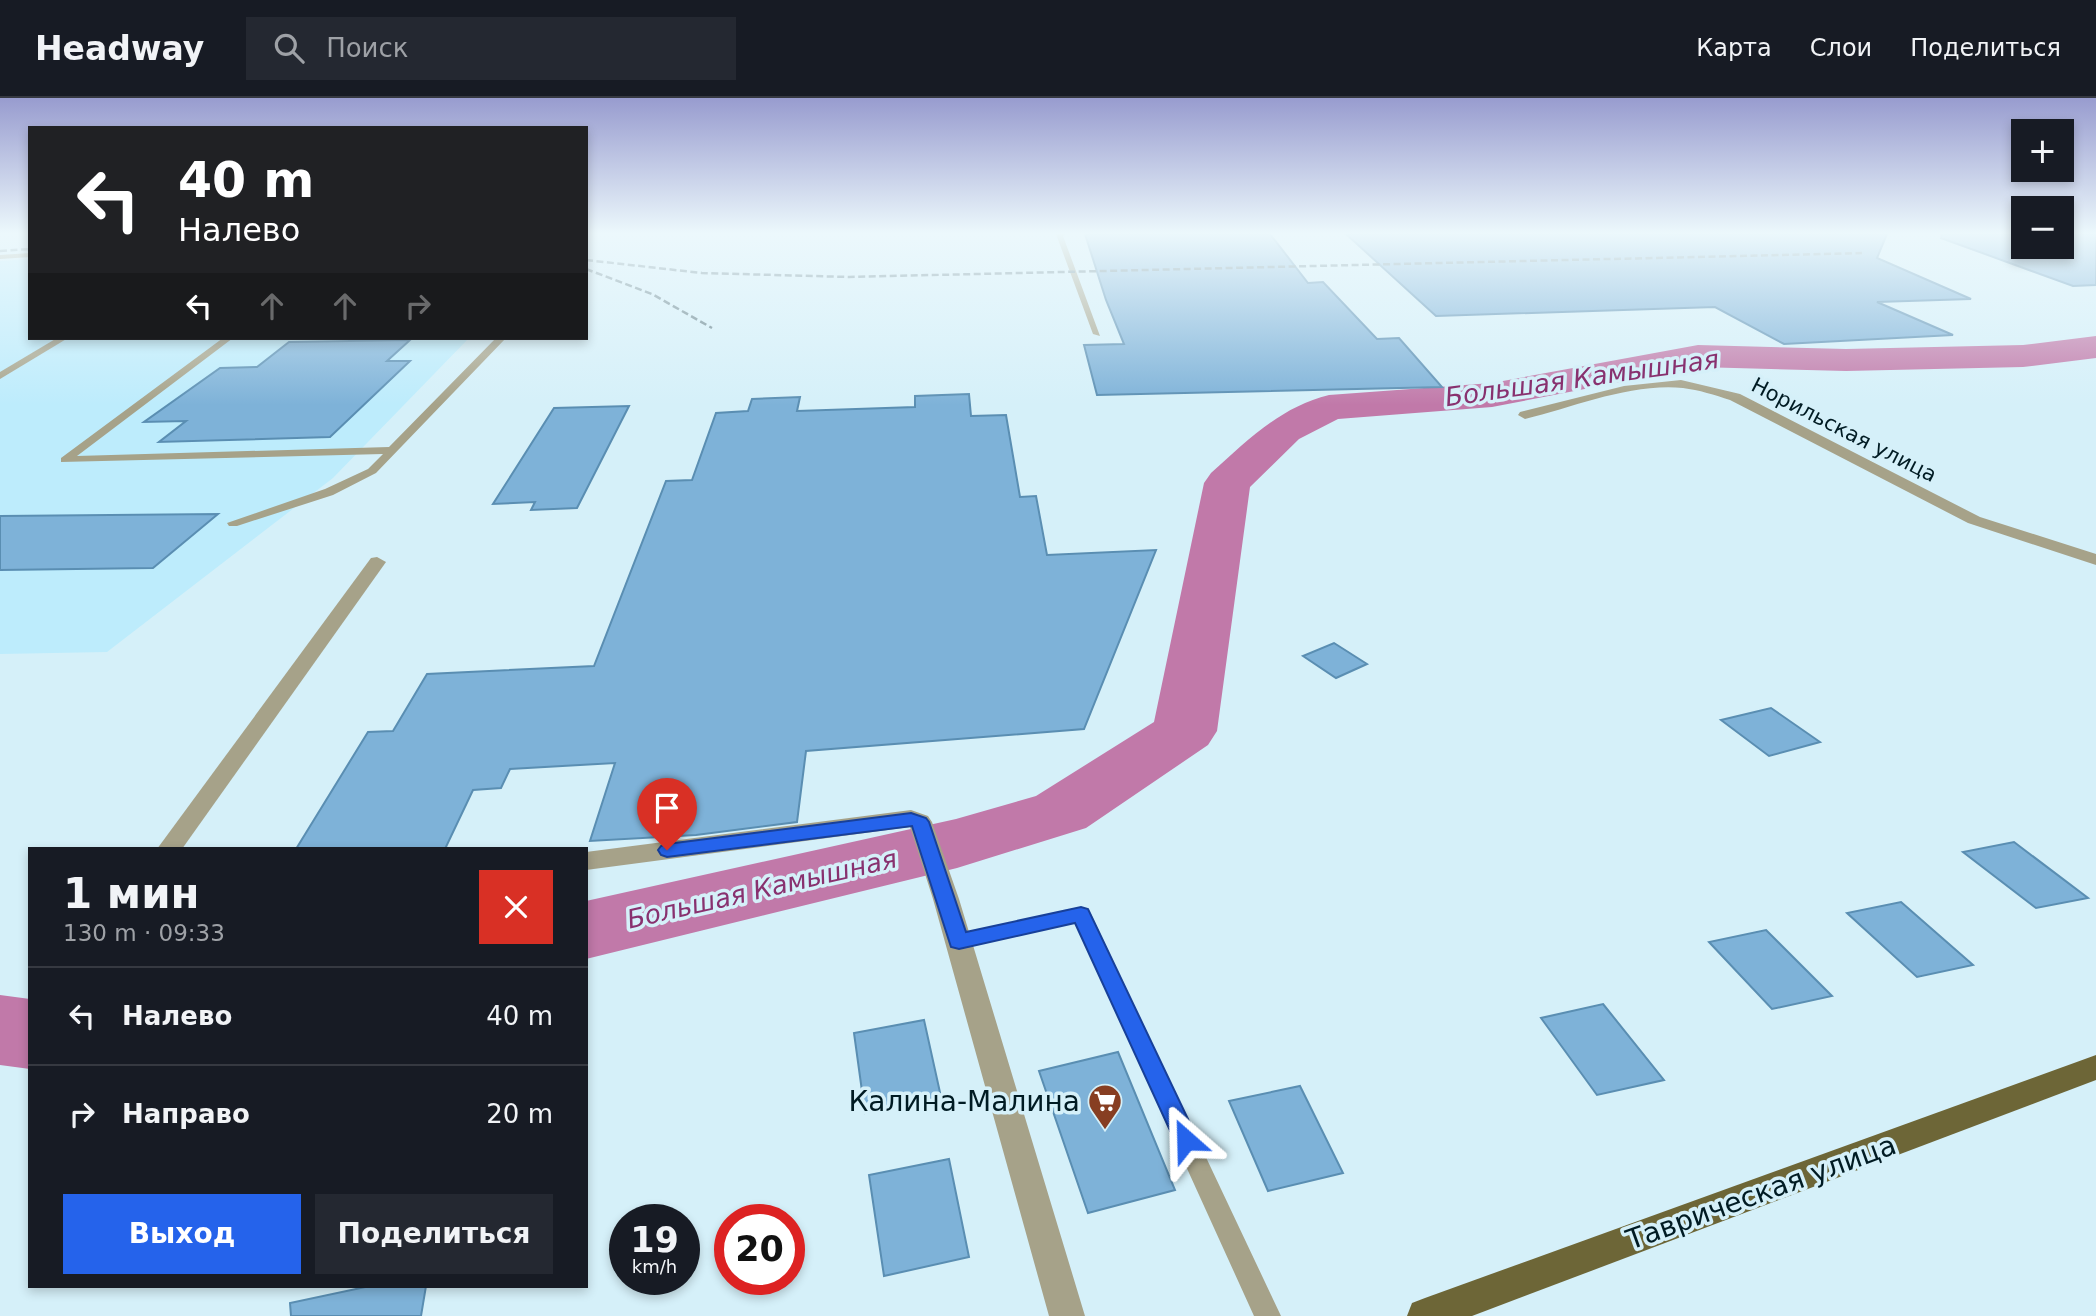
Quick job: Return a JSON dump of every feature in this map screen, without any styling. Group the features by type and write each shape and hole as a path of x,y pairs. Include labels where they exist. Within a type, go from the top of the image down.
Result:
{"main road":[{"name":"Таврическая улица","path":"1425,1316 2096,1067"}],"street":[{"name":"Норильская улица","path":"1525,415 1648,387 1681,384 1702,388 1735,397 1974,520 2096,561"},
{"path":"170,847 377,562"},
{"path":"588,861 911,818 920,822 959,942 1067,1316"}],"lane":[{"path":"1081,291 1097,334"},
{"path":"0,376 60,340"},
{"path":"225,340 65,460 392,450"},
{"path":"233,523 329,492 372,471 499,340"},
{"path":"959,942 1081,914 1268,1316"}],"shaded area":[{"path":"0,291 28,291 28,340 467,340 333,478 107,652 0,654"}],"building":[{"path":"1103,291 1331,291 1377,339 1399,338 1442,387 1097,395 1084,345 1124,344"},
{"path":"1408,291 1952,291 1971,299 1877,302 1953,335 1784,344 1715,307 1436,316"},
{"path":"410,340 387,361 410,361 330,437 159,442 186,421 144,422 220,368 257,367 289,342"},
{"path":"969,394 971,416 1006,415 1020,497 1036,496 1047,555 1156,550 1084,729 806,751 797,822 696,835 590,841 615,763 510,769 501,788 473,790 446,847 297,847 368,732 393,731 427,674 594,666 666,481 692,480 716,413 748,411 752,399 800,397 797,411 915,407 915,396"},
{"path":"629,406 577,508 531,510 535,502 493,504 554,408"},
{"path":"218,514 153,568 0,570 0,516"},
{"path":"1334,643 1367,664 1336,678 1303,656"},
{"path":"1771,708 1820,742 1769,756 1721,720"},
{"path":"2014,842 2088,898 2036,908 1963,852"},
{"path":"1901,902 1973,965 1917,977 1847,913"},
{"path":"1766,930 1832,996 1772,1009 1709,942"},
{"path":"1603,1004 1664,1080 1597,1095 1541,1018"},
{"path":"924,1020 941,1097 865,1113 854,1033"},
{"name":"Калина-Малина","path":"1118,1052 1175,1190 1088,1213 1039,1071"},
{"path":"1300,1086 1343,1173 1268,1191 1229,1101"},
{"path":"949,1159 969,1257 884,1276 869,1175"},
{"path":"361,1288 426,1288 421,1316 291,1316 290,1303"}],"waterway":[{"name":"Большая Камышная","path":"588,930 957,843 1061,812 1185,731 1227,483 1284,430 1329,407 1492,395 1698,356 1846,360 2023,356 2096,347"},
{"name":"Большая Камышная","path":"0,1030 28,1034"}],"railway":[{"path":"644,291 712,328"}],"place":[{"name":"Калина-Малина","path":"1105,1131"}],"route":[{"path":"667,850 911,818 920,822 959,942 1081,914 1186,1140"}]}
